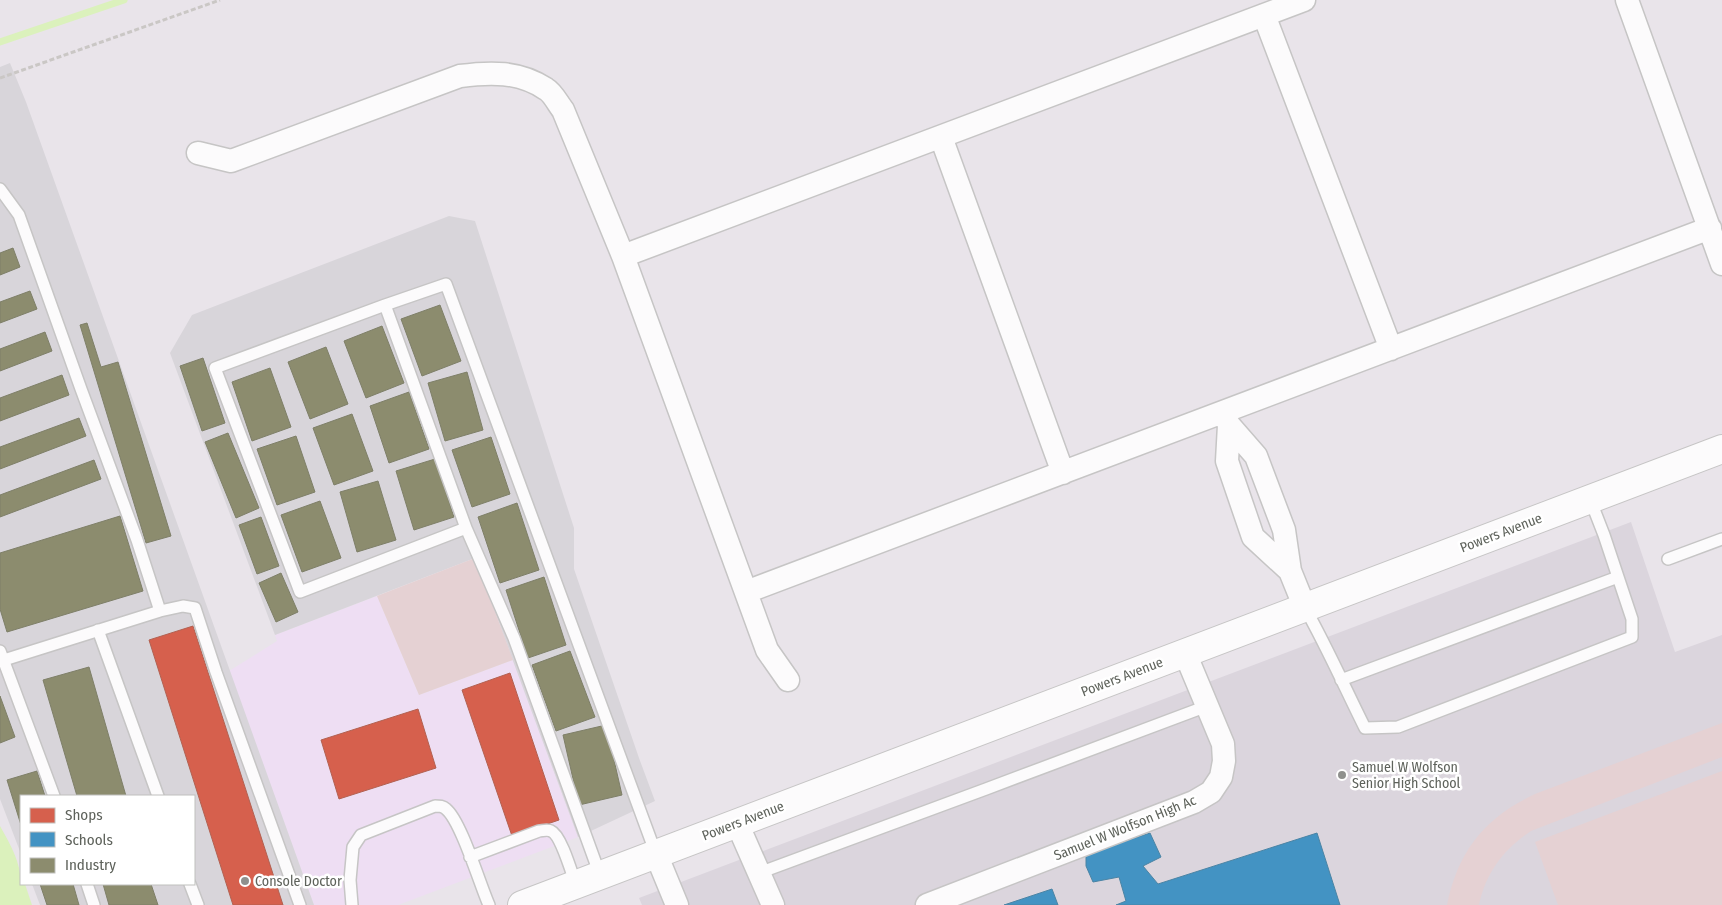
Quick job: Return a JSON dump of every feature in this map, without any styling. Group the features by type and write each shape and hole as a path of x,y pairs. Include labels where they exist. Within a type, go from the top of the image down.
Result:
{"street":[{"path":"623,256 1304,0"},
{"path":"1627,0 1722,264"},
{"path":"1264,15 1391,349"},
{"path":"198,153 231,161 460,76 486,73 517,76 548,90 562,110 623,256 767,650 788,680"},
{"path":"941,137 1063,473"},
{"path":"746,592 1063,473 1226,418 1391,349 1710,228"},
{"path":"1226,418 1256,456 1284,530 1290,571 1305,608"},
{"path":"1226,418 1227,461 1253,537 1290,571"},
{"name":"Powers Avenue","path":"522,905 1590,499 1721,454"},
{"name":"Samuel W Wolfson High Ac","path":"926,905 1194,802 1211,792 1220,777 1224,760 1223,744 1185,653"},
{"path":"737,823 773,905"},
{"path":"656,854 677,905"}],"lane":[{"path":"0,189 19,215 80,389 137,540 160,611"},
{"path":"466,528 300,592 215,368 446,284 656,854"},
{"path":"385,305 466,528 514,638 588,880"},
{"path":"1305,608 1324,641 1365,728 1398,727 1632,637 1632,620 1590,499"},
{"path":"1668,558 1722,539"},
{"path":"1341,680 1618,577"},
{"path":"54,795 2,655 98,630 160,611 183,606 195,608 216,672 300,905"},
{"path":"98,630 158,795"},
{"path":"759,872 1207,706"},
{"path":"352,905 350,880 353,847 361,835 436,806 441,806 448,810 461,832 489,905"},
{"path":"470,856 539,831 551,831 556,835 562,848 588,880"},
{"path":"86,885 94,905"},
{"path":"190,885 198,905"}],"path":[{"path":"0,78 220,0"}],"shaded area":[{"path":"10,63 26,102 314,905 40,905 32,885 195,885 195,795 20,795 20,851 0,799 0,67"},
{"path":"449,216 475,221 574,528 574,569 655,801 578,837 475,558 275,635 170,353 192,315"},
{"name":"Samuel W Wolfson Senior High School","path":"1631,522 1675,652 1722,635 1722,905 642,905 639,898"},
{"path":"475,558 513,660 419,695 377,596"},
{"path":"377,596 419,695 513,660 578,837 398,905 314,905 229,671 277,641 275,635"},
{"path":"1722,723 1722,757 1531,831 1512,846 1498,862 1486,882 1479,905 1447,905 1458,868 1466,852 1488,825 1517,803 1535,794"},
{"path":"1722,771 1722,905 1558,905 1535,842"},
{"path":"0,826 8,840 19,868 20,885 25,885 32,905 0,905"}],"building: Shops":[{"path":"193,626 283,905 233,905 149,640"},
{"path":"510,673 559,820 512,836 462,690"},
{"path":"418,709 436,768 339,799 321,740"}],"building: Schools":[{"path":"1150,833 1161,857 1143,866 1158,884 1317,833 1340,905 1116,905 1126,901 1119,877 1093,882 1086,866 1086,854"},
{"path":"1052,889 1058,905 1004,905"}],"building: Industry":[{"path":"13,248 20,267 0,275 0,253"},
{"path":"30,291 37,309 0,323 0,302"},
{"path":"440,305 461,361 422,376 401,319"},
{"path":"87,323 101,367 118,362 171,536 146,543 80,325"},
{"path":"382,326 404,383 366,398 344,341"},
{"path":"45,332 52,351 0,371 0,349"},
{"path":"326,347 348,404 310,419 288,362"},
{"path":"203,358 225,423 202,431 180,366"},
{"path":"270,368 291,427 252,441 232,382"},
{"path":"467,372 483,430 445,441 428,383"},
{"path":"62,375 69,395 0,421 0,398"},
{"path":"409,392 429,449 389,463 370,406"},
{"path":"352,414 373,471 334,485 313,428"},
{"path":"79,418 86,436 0,469 0,447"},
{"path":"228,433 259,508 236,518 205,442"},
{"path":"296,436 315,492 277,505 257,449"},
{"path":"491,437 510,494 472,507 452,450"},
{"path":"435,459 454,517 414,530 396,471"},
{"path":"94,460 101,479 0,517 0,495"},
{"path":"378,481 396,540 357,552 340,492"},
{"path":"320,501 341,558 302,572 281,515"},
{"path":"517,503 539,570 500,583 478,517"},
{"path":"120,516 143,591 7,632 0,609 0,553"},
{"path":"261,517 279,566 257,574 239,525"},
{"path":"281,573 298,612 276,622 259,583"},
{"path":"544,577 566,645 528,658 506,590"},
{"path":"570,651 595,717 556,731 532,665"},
{"path":"89,667 126,795 77,795 43,680"},
{"path":"0,696 15,737 0,743"},
{"path":"606,725 622,795 579,805 563,735"},
{"path":"37,771 45,795 20,795 20,822 7,780"},
{"path":"40,885 73,885 79,905 47,905"},
{"path":"103,885 151,885 158,905 109,905"}],"waterway":[{"path":"0,42 124,0"}],"place":[{"name":"Samuel W Wolfson Senior High School","path":"1342,775"},
{"name":"Console Doctor","path":"245,881"}]}
